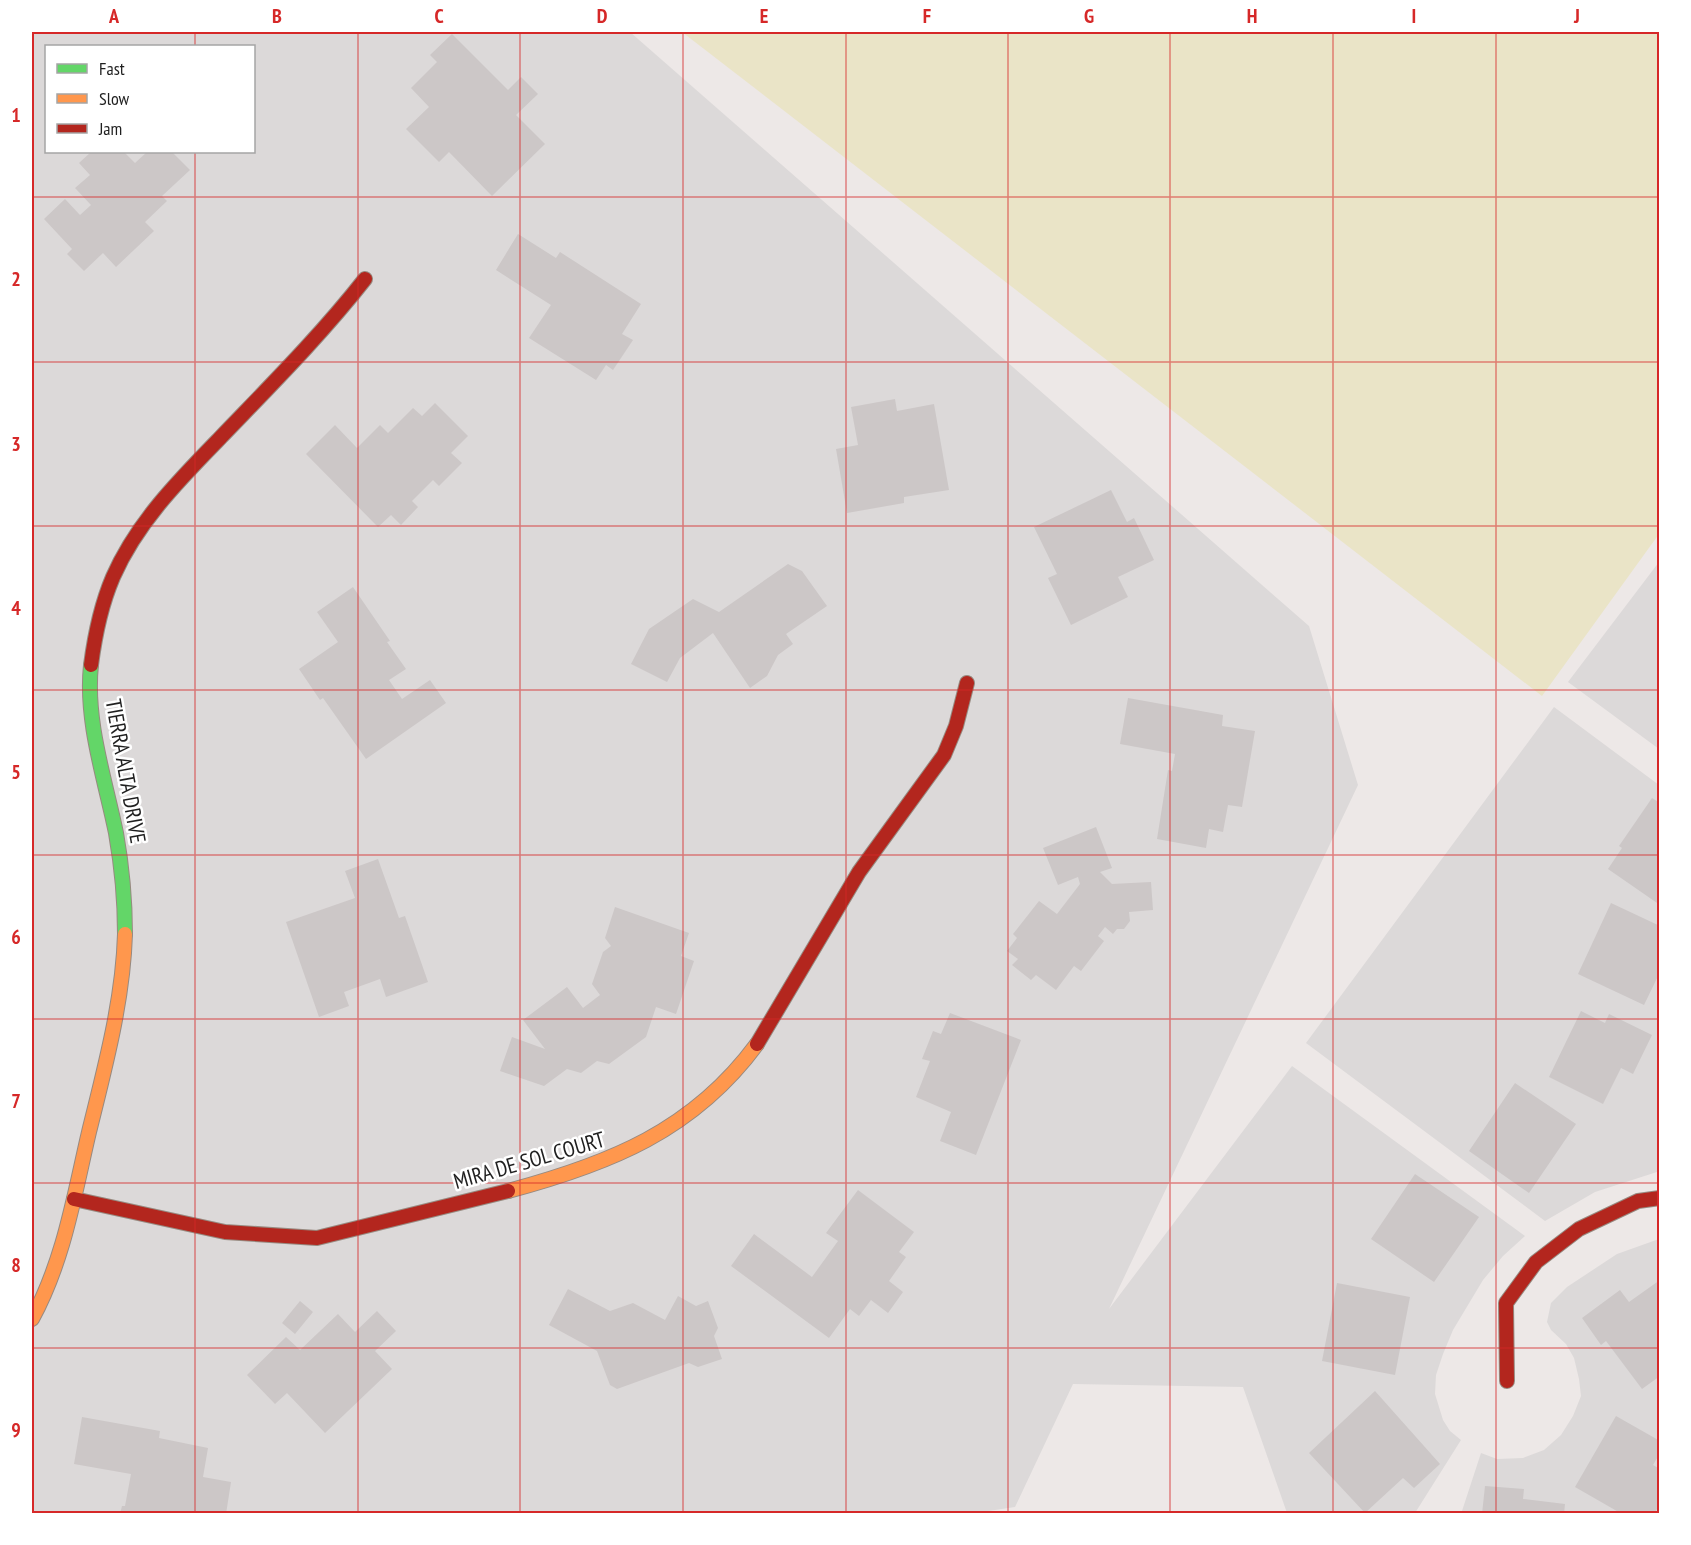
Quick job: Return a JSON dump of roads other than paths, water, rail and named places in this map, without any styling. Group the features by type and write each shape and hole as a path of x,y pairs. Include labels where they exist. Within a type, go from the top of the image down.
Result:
{"street":[{"name":"TIERRA ALTA DRIVE","path":"32,1319 57,1264 74,1199 122,973 126,918 122,867 97,755 90,708 94,632 105,597 134,537 150,515 191,468 321,333 365,279"},
{"name":"MIRA DE SOL COURT","path":"74,1199 242,1236 278,1239 317,1238 579,1172 659,1137 714,1094 741,1066 766,1030 859,872 938,765 956,729 967,683"},
{"path":"1507,1382 1506,1303 1536,1262 1580,1229 1638,1201 1659,1198"}]}
